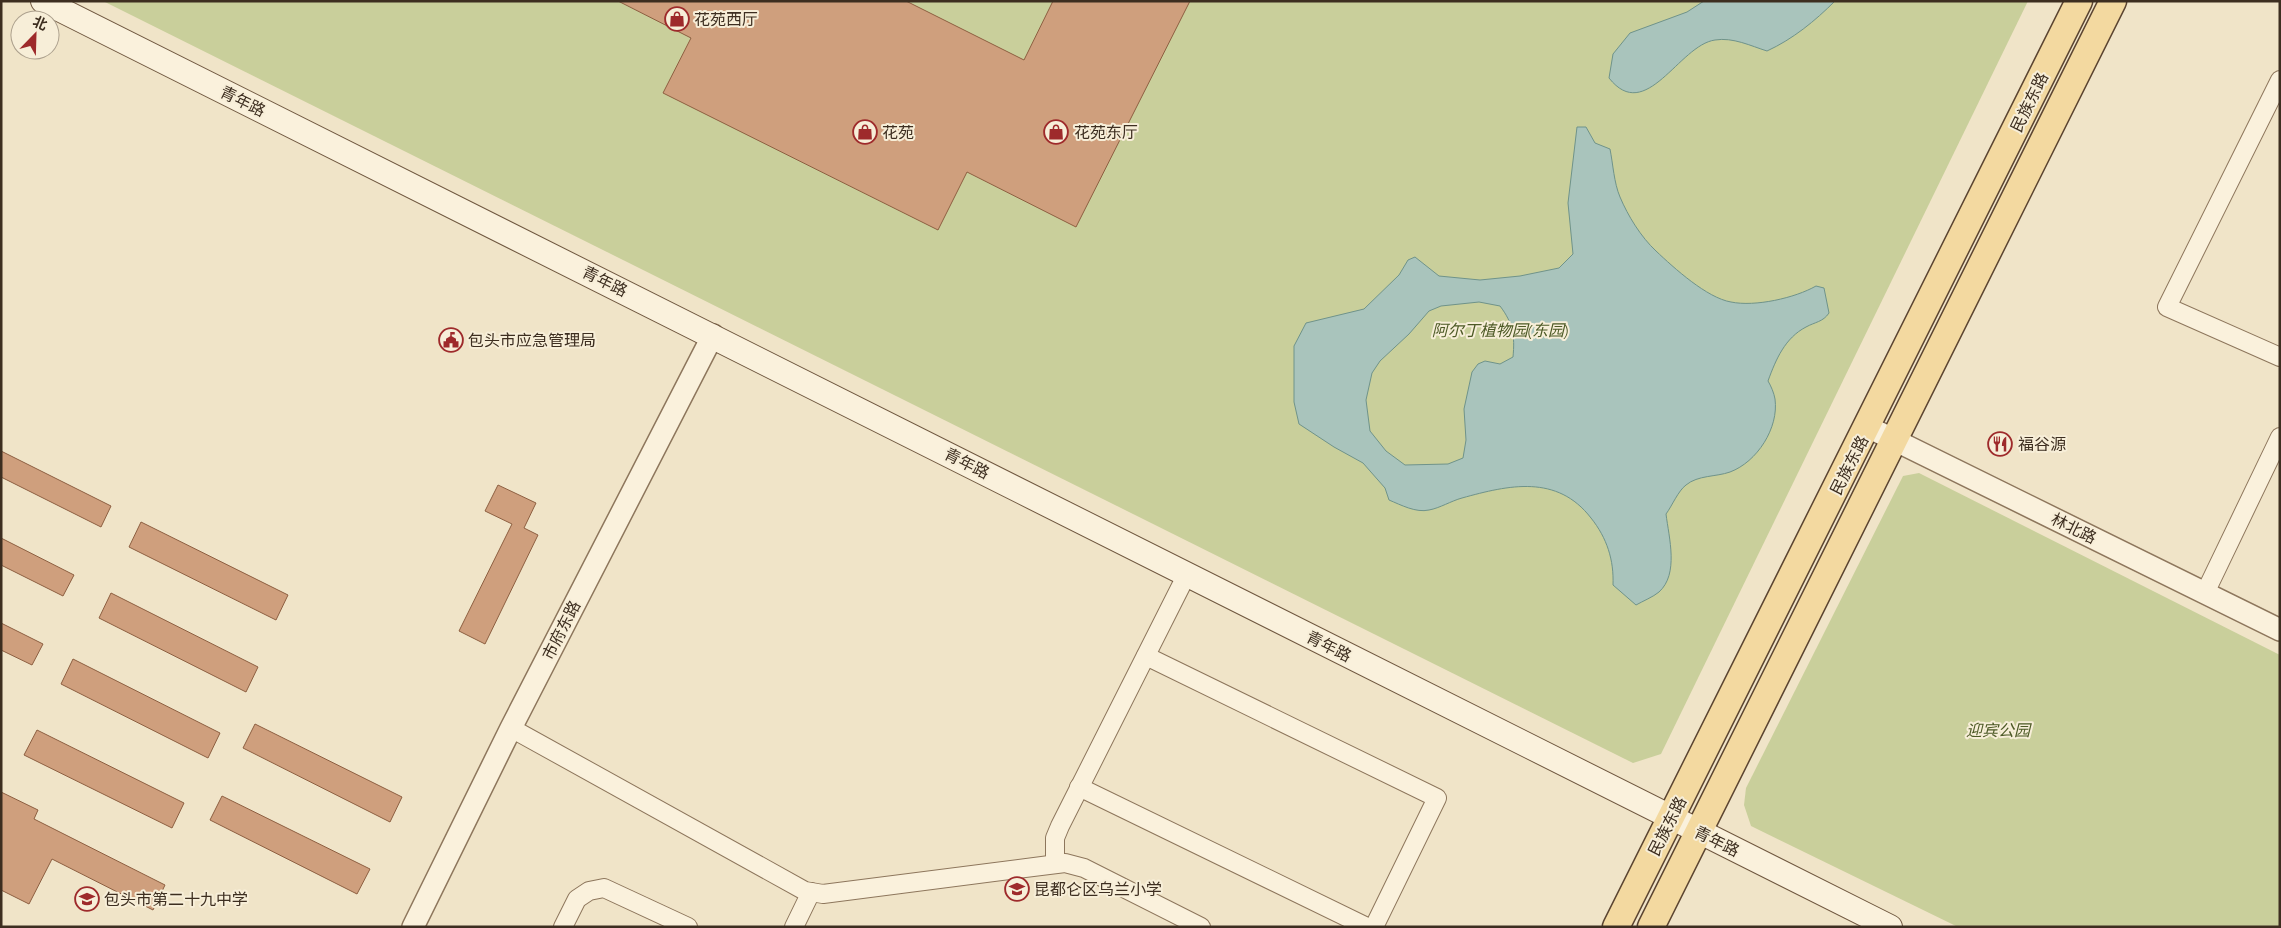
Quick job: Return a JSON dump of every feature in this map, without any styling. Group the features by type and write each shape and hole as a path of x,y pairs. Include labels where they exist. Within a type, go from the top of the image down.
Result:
{"main road":[{"name":"青年路","path":"43,1 713,335 1890,927"},
{"name":"民族东路","path":"1616,927 1868,427 2079,1"},
{"name":"民族东路","path":"1651,927 2113,1"}],"street":[{"path":"2280,80 2167,307 2280,357"},
{"name":"市府东路","path":"413,927 511,728 713,335"},
{"name":"林北路","path":"1868,427 2280,630"},
{"path":"2205,593 2280,437"},
{"path":"1055,862 1055,838 1187,574"},
{"path":"1146,656 1437,798 1374,927"},
{"path":"511,728 796,887 811,892 823,894 1055,862 1084,868 1201,927"},
{"path":"1079,787 1367,927"},
{"path":"563,927 577,899 589,891 604,888 688,927"},
{"path":"794,927 811,892"}],"green space":[{"name":"阿尔丁植物园(东园)","path":"103,1 2028,1 1661,754 1633,763"},
{"name":"迎宾公园","path":"1919,473 2280,655 2280,927 1958,927 1751,826 1744,805 1746,788 1903,476"}],"water":[{"path":"1704,1 1835,1 1803,29 1767,51 1735,41 1715,40 1702,45 1688,55 1649,88 1636,93 1623,90 1609,78 1613,54 1630,33 1687,12"},
{"path":"1577,127 1586,127 1595,143 1610,149 1618,192 1635,226 1656,251 1701,289 1731,302 1751,303 1786,298 1816,286 1824,288 1829,313 1821,320 1806,327 1792,337 1778,357 1768,381 1775,399 1773,421 1770,432 1757,452 1740,467 1730,472 1696,479 1683,488 1678,495 1666,514 1671,555 1669,576 1659,592 1636,605 1613,585 1611,558 1597,526 1578,504 1563,494 1548,489 1515,487 1480,493 1424,511 1409,508 1389,500 1385,488 1363,463 1299,424 1294,402 1294,346 1306,323 1364,309 1399,275 1408,260 1415,257 1439,276 1480,280 1520,276 1559,268 1573,254 1568,203","holes":["1479,302 1500,306 1508,318 1512,330 1514,343 1513,357 1500,364 1485,361 1478,364 1472,372 1464,409 1466,440 1463,458 1448,464 1405,465 1386,451 1370,431 1366,400 1372,373 1380,361 1409,334 1429,311 1441,306"]}],"building":[{"path":"618,1 906,1 1024,60 1053,1 1190,1 1076,227 967,172 938,230 663,93 691,38"},
{"path":"1,451 111,506 101,527 1,477"},
{"path":"498,485 536,503 524,528 538,535 485,644 459,631 512,524 485,511"},
{"path":"141,522 288,595 276,620 129,547"},
{"path":"1,538 74,575 63,596 1,565"},
{"path":"111,593 258,667 246,692 99,618"},
{"path":"1,623 43,644 32,665 1,650"},
{"path":"73,659 220,733 208,758 61,684"},
{"path":"255,724 402,797 390,822 243,748"},
{"path":"37,730 184,803 172,828 24,755"},
{"path":"1,792 38,810 34,819 165,885 153,910 52,859 29,904 1,890"},
{"path":"222,796 370,869 357,894 210,820"}],"place":[{"name":"花苑西厅","path":"677,19"},
{"name":"花苑","path":"865,132"},
{"name":"花苑东厅","path":"1056,132"},
{"name":"包头市应急管理局","path":"451,340"},
{"name":"福谷源","path":"2000,444"},
{"name":"昆都仑区乌兰小学","path":"1017,889"},
{"name":"包头市第二十九中学","path":"87,899"}]}
